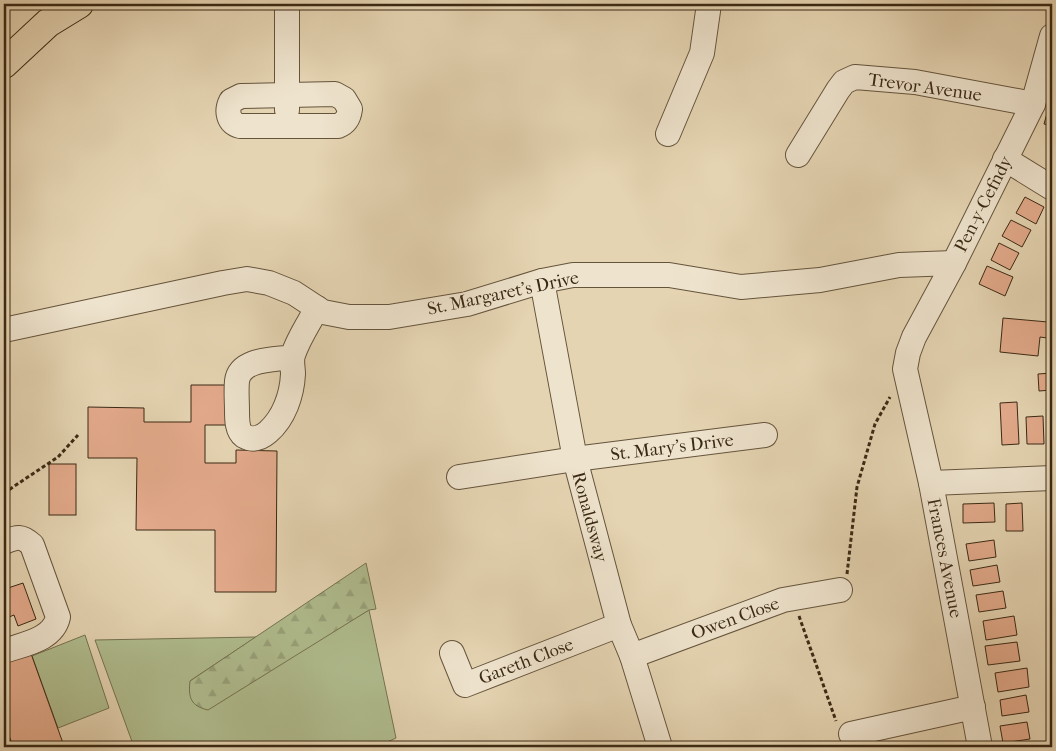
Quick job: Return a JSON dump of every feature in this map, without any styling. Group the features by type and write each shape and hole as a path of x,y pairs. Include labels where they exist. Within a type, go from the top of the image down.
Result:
{"main road":[{"path":"4,64 48,23 79,4"}],"street":[{"path":"286,126 287,4"},
{"path":"668,134 702,53 709,4"},
{"name":"Pen-y-Cefndy","path":"905,369 914,337 954,263 1033,104 1052,36"},
{"name":"Trevor Avenue","path":"798,155 838,90 844,82 854,77 915,82 1033,104"},
{"path":"286,95 340,95 348,103 350,109 347,120 344,124 338,126 240,126 234,125 231,121 228,111 232,101 241,96 286,95"},
{"path":"1005,159 1052,188"},
{"name":"St. Margaret's Drive","path":"4,330 247,279 269,283 294,293 323,312 349,317 389,317 468,304 542,281 573,275 670,275 741,287 820,280 899,265 954,263"},
{"name":"Ronaldsway","path":"542,281 575,459 619,624 632,656 660,747"},
{"path":"292,357 317,308"},
{"name":"Frances Avenue","path":"905,369 931,483 980,747"},
{"name":"St. Mary's Drive","path":"459,477 575,459 765,435"},
{"path":"931,483 1052,478"},
{"path":"4,542 17,537 26,539 32,545 58,617 56,625 40,639 4,651"},
{"name":"Owen Close","path":"632,656 783,600 840,590"},
{"name":"Gareth Close","path":"452,653 465,685 619,624"},
{"path":"844,732 973,707"}],"path":[{"path":"840,590 848,571 857,487 875,424 905,369"},
{"path":"4,493 58,457 78,435"},
{"path":"792,598 844,732"}],"green space":[{"path":"366,563 376,609 369,610 208,710 194,704 190,697 190,681"},
{"path":"369,610 396,738 376,747 134,747 95,640 256,637 190,681 310,645"},
{"path":"85,635 109,708 58,728 32,656"}],"building":[{"path":"1052,99 1052,126 1044,124"},
{"path":"1025,197 1044,207 1036,224 1016,213"},
{"path":"1011,220 1031,230 1022,247 1002,236"},
{"path":"999,243 1019,253 1010,270 991,260"},
{"path":"987,266 1013,277 1005,296 979,284"},
{"path":"1003,318 1048,322 1047,338 1040,337 1038,356 1000,352"},
{"path":"1052,373 1052,390 1039,391 1038,374"},
{"path":"191,385 229,385 228,425 205,425 205,463 236,463 236,450 277,451 276,592 215,592 215,530 136,530 137,458 88,458 88,407 144,408 144,422 191,422"},
{"path":"1017,402 1019,444 1002,445 1000,403"},
{"path":"1043,416 1044,444 1027,444 1026,417"},
{"path":"49,464 76,464 76,515 49,515"},
{"path":"994,503 995,522 963,523 963,504"},
{"path":"1022,503 1023,531 1006,531 1006,504"},
{"path":"994,540 996,557 969,561 966,544"},
{"path":"997,565 1000,582 973,586 970,570"},
{"path":"4,576 8,588 23,583 36,619 18,626 14,615 4,619"},
{"path":"1003,591 1006,608 979,612 976,595"},
{"path":"1014,616 1017,635 986,640 983,621"},
{"path":"1017,642 1020,661 988,665 985,646"},
{"path":"29,648 64,746 62,747 13,747 4,721 4,657"},
{"path":"1027,668 1029,687 998,692 995,673"},
{"path":"1026,695 1029,712 1002,716 1000,700"},
{"path":"1027,722 1030,739 1003,743 1000,726"}]}
